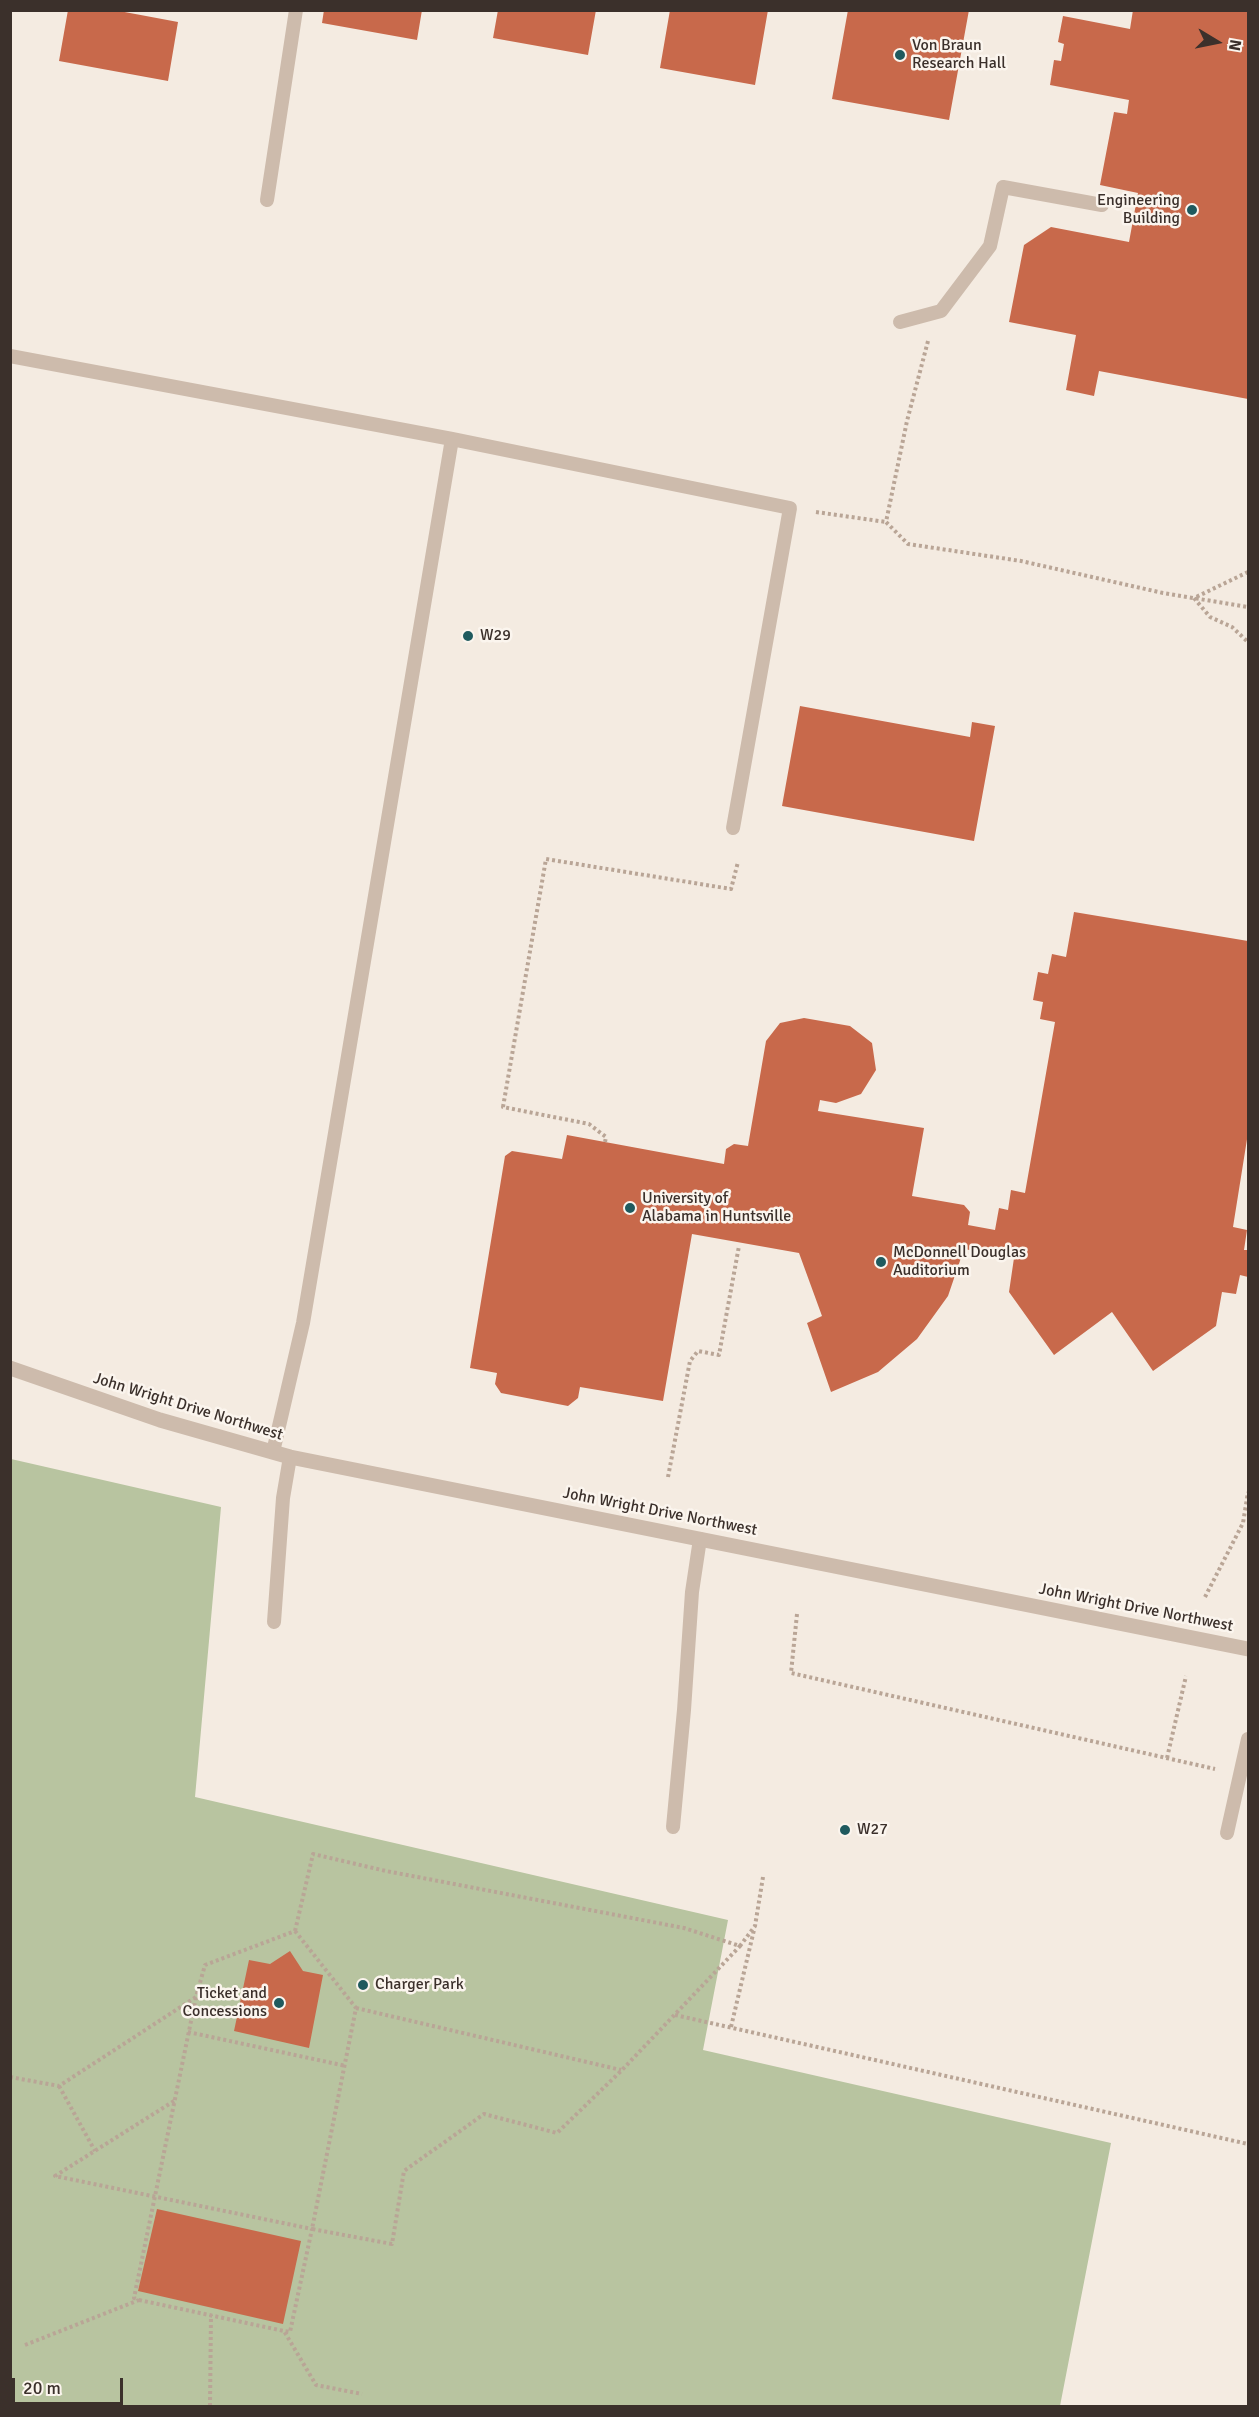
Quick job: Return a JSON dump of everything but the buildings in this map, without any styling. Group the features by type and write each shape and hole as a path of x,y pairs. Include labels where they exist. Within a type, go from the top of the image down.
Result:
{"street":[{"name":"John Wright Drive Northwest","path":"10,1368 160,1420 290,1457 1248,1649"}],"lane":[{"path":"267,200 296,10"},
{"path":"900,321 940,310 990,246 1003,187 1102,205"},
{"path":"10,356 452,439 790,508 732,828"},
{"path":"273,1452 303,1323 452,439"},
{"path":"274,1622 283,1498 290,1457"},
{"path":"673,1827 692,1592 699,1539"},
{"path":"1227,1833 1248,1739"}],"path":[{"path":"886,522 907,421 936,312"},
{"path":"790,508 886,522 908,544 1021,561 1248,608"},
{"path":"1194,598 1248,572"},
{"path":"1194,598 1210,617 1232,627 1248,642"},
{"path":"605,1142 606,1137 589,1124 503,1107 546,859 731,889 738,862"},
{"path":"668,1477 690,1361 698,1351 719,1354 739,1246"},
{"path":"1204,1597 1243,1523 1248,1492"},
{"path":"797,1614 791,1673 1240,1775"},
{"path":"1167,1758 1186,1676"},
{"path":"295,1931 313,1854 386,1871 684,1928 740,1946"},
{"path":"731,2028 755,1926 763,1877"},
{"path":"174,2101 55,2176 392,2244 404,2171 484,2114 557,2133 740,1946 755,1926"},
{"path":"295,1931 205,1965 188,2032 135,2298 290,2332 356,2008"},
{"path":"295,1931 356,2008 621,2070"},
{"path":"10,2077 59,2086 196,1997"},
{"path":"674,2014 1248,2144"},
{"path":"188,2032 346,2066"},
{"path":"59,2086 95,2151"},
{"path":"25,2345 139,2300"},
{"path":"210,2406 211,2315"},
{"path":"284,2331 316,2385 362,2394"}],"green space":[{"name":"Charger Park","path":"11,1459 221,1507 195,1797 728,1920 703,2050 1111,2143 1060,2406 11,2406"}],"place":[{"name":"Von Braun Research Hall","path":"900,55"},
{"name":"Engineering Building","path":"1192,210"},
{"name":"W29","path":"468,636"},
{"name":"University of Alabama in Huntsville","path":"630,1208"},
{"name":"McDonnell Douglas Auditorium","path":"881,1262"},
{"name":"W27","path":"845,1830"},
{"name":"Charger Park","path":"363,1985"},
{"name":"Ticket and Concessions","path":"279,2003"}]}
